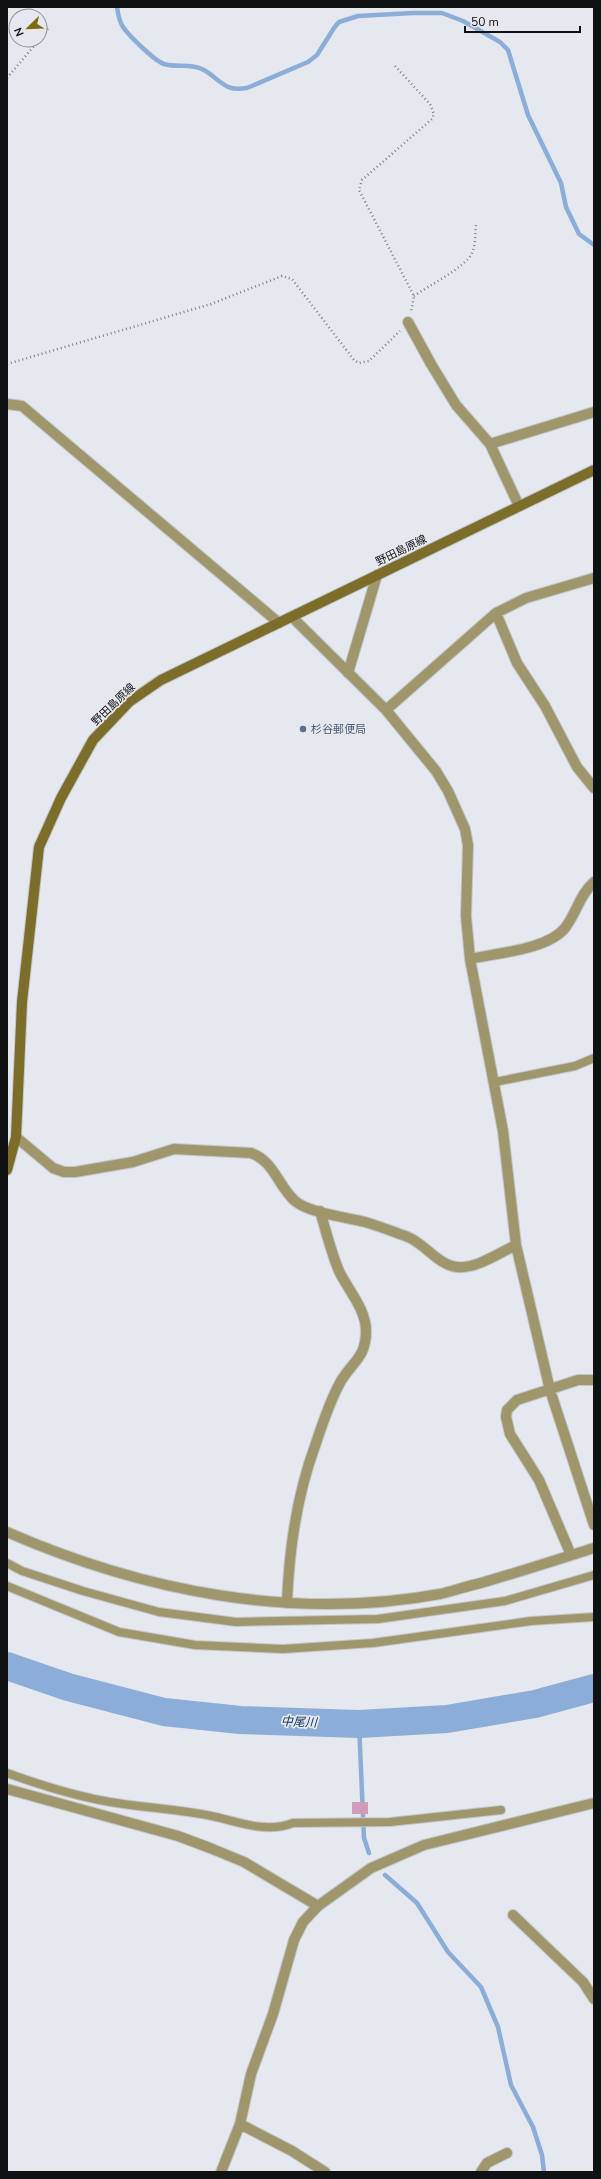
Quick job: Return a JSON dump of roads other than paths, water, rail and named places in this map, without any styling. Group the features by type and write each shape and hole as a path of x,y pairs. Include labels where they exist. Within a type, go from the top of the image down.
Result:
{"main road":[{"name":"野田島原線","path":"7,1170 16,1137 22,1002 39,847 61,798 93,740 129,702 161,680 594,470"}],"street":[{"path":"408,322 456,405 490,444 519,506"},
{"path":"7,404 22,406 279,623"},
{"path":"490,444 594,412"},
{"path":"348,673 377,575"},
{"path":"386,710 496,613 526,598 594,578"},
{"path":"496,613 517,663 545,706 577,767 594,788"},
{"path":"292,617 386,710 436,771 448,791 465,829 468,845 466,916 470,959 495,1082 503,1131 516,1245 550,1390 594,1524"},
{"path":"470,959 533,946 555,937 564,930 587,890 594,882"},
{"path":"16,1137 53,1168 64,1172 75,1172 133,1162 174,1149 250,1153 259,1156 266,1161 296,1201 320,1211 367,1223 410,1238 448,1265 456,1267 465,1267 481,1262 516,1245"},
{"path":"287,1603 288,1568 304,1484 315,1446 341,1382 359,1360 366,1333 362,1314 337,1265 320,1211"},
{"path":"571,1555 538,1480 506,1425 507,1410 511,1404 524,1397 578,1380 594,1380"},
{"path":"7,1532 46,1549 120,1574 201,1593 287,1603 364,1603 440,1594 594,1548"},
{"path":"7,1790 178,1836 244,1862 318,1906"},
{"path":"221,2172 240,2124 251,2074 273,2014 294,1940 303,1922 318,1906 371,1868 424,1845 594,1803"},
{"path":"513,1915 583,1982 594,1999"},
{"path":"240,2124 292,2151 325,2172"},
{"path":"482,2172 487,2164 507,2153"}],"lane":[{"path":"495,1082 575,1066 594,1058"},
{"path":"7,1563 22,1571 83,1591 159,1612 236,1622 378,1619 505,1600 594,1575"},
{"path":"7,1586 119,1632 202,1645 282,1649 373,1643 531,1621 594,1617"},
{"path":"7,1774 104,1800 216,1817 240,1825 279,1828 293,1823 390,1822 501,1810"}],"waterway":[{"path":"117,7 118,15 126,31 142,48 160,62 169,65 199,68 228,87 239,89 247,88 308,62 317,55 339,22 358,16 442,13 463,21 500,42 508,50 528,115 561,183 566,207 579,234 594,245"},
{"name":"中尾川","path":"7,1666 68,1687 164,1712 240,1720 359,1724 447,1719 535,1704 594,1688"},
{"path":"359,1724 364,1838 369,1853"},
{"path":"385,1875 417,1903 448,1952 481,1987 498,2027 511,2085 533,2127 542,2155 544,2172"}],"place":[{"name":"杉谷郵便局","path":"303,729"}]}
